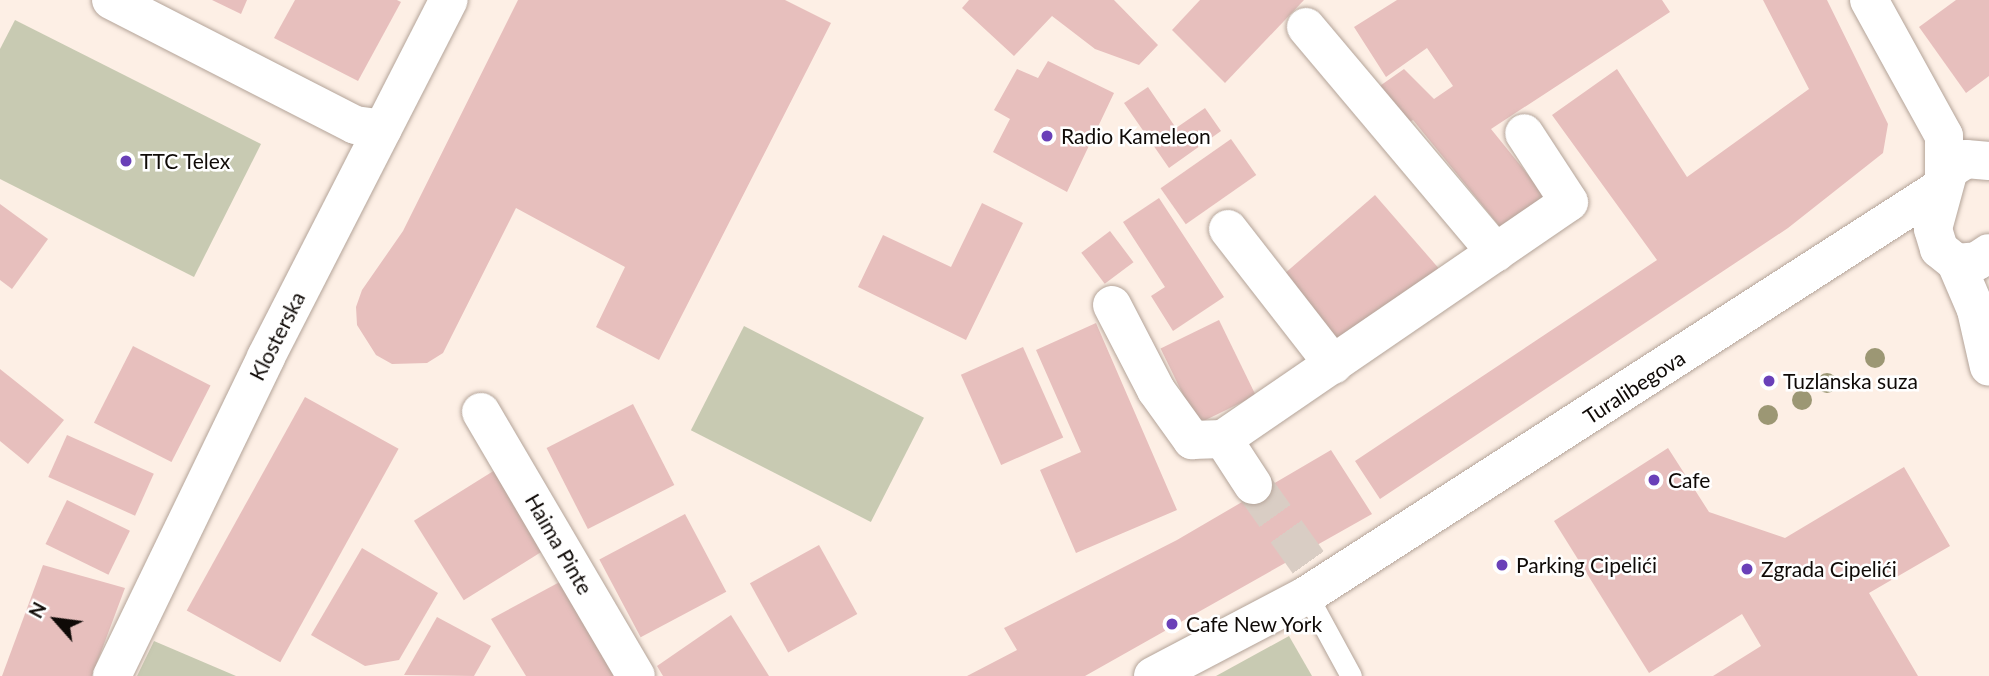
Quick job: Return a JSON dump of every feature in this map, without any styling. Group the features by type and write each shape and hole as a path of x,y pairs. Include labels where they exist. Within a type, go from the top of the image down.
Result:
{"street":[{"path":"111,0 355,125 383,129"},
{"name":"Klosterska","path":"113,676 449,0"},
{"path":"1869,0 1944,136 1943,183 1989,367"},
{"path":"1306,27 1496,253"},
{"path":"1112,305 1156,390 1192,440 1223,439 1569,202 1524,133"},
{"path":"1944,136 1984,158"},
{"name":"Turalibegova","path":"1153,676 1315,584 1899,218 1943,183 1957,163 1984,158"},
{"path":"1899,218 1921,224 1965,272"},
{"path":"1228,229 1334,365"},
{"name":"Haima Pinte","path":"481,412 636,676"},
{"path":"1223,439 1253,485"}],"lane":[{"path":"1315,584 1351,676"}],"green space":[{"name":"TTC Telex","path":"15,20 261,144 194,277 0,179 0,49"},
{"path":"744,326 924,418 871,522 691,430"},
{"path":"1289,636 1312,676 1216,676"},
{"path":"154,641 236,676 137,676"}],"building":[{"path":"212,0 247,0 241,14"},
{"path":"295,0 401,2 358,81 274,38"},
{"path":"518,0 785,0 831,23 659,360 596,327 625,267 516,208 443,353 427,363 392,364 376,355 357,325 356,307 362,290 403,231"},
{"path":"969,0 1114,0 1158,45 1139,65 1095,49 1052,16 1014,56 962,8"},
{"path":"1200,0 1304,0 1225,83 1172,30"},
{"path":"1397,0 1662,0 1670,12 1491,129 1550,202 1505,233 1413,120 1397,130 1374,90 1404,69 1434,99 1453,86 1427,48 1386,77 1354,27"},
{"path":"1763,0 1827,0 1888,124 1883,153 1788,228 1380,499 1355,461 1657,260 1552,115 1617,69 1687,177 1809,89"},
{"path":"1956,0 1989,0 1989,76 1966,93 1919,27"},
{"name":"Radio Kameleon","path":"1048,61 1114,93 1067,192 993,152 1010,119 994,110 1017,69 1038,78"},
{"path":"1148,87 1176,128 1205,108 1221,131 1169,168 1124,103"},
{"path":"1231,139 1256,175 1186,224 1161,188"},
{"path":"1375,195 1439,269 1345,351 1281,277"},
{"path":"1159,198 1224,297 1173,331 1151,296 1165,287 1123,222"},
{"path":"982,203 1023,223 966,340 858,287 883,235 951,267"},
{"path":"0,204 48,239 12,289 0,280"},
{"path":"1110,231 1133,262 1105,284 1081,253"},
{"path":"1219,320 1256,395 1197,424 1161,348"},
{"path":"1096,323 1177,510 1076,553 1040,470 1081,452 1036,350"},
{"path":"133,346 211,385 171,462 94,423"},
{"path":"1023,347 1063,437 1001,465 961,375"},
{"path":"0,369 64,420 28,464 0,441"},
{"path":"305,397 399,449 280,662 187,610"},
{"path":"633,404 674,485 588,529 547,448"},
{"path":"67,435 154,474 135,516 48,477"},
{"name":"Zgrada Cipelići","path":"1668,448 1709,512 1785,538 1904,467 1950,546 1869,593 1918,676 1713,676 1761,646 1742,614 1649,673 1554,521"},
{"path":"1331,450 1372,514 1085,676 967,676 1017,650 1004,628 1177,540"},
{"path":"503,465 553,545 464,600 414,521"},
{"path":"67,500 130,531 108,575 46,544"},
{"path":"685,514 726,592 641,637 599,560"},
{"path":"819,545 857,614 788,652 750,583"},
{"path":"362,548 438,593 399,660 365,666 311,635"},
{"path":"43,565 125,588 92,676 2,676"},
{"path":"569,577 622,676 526,676 491,619"},
{"path":"731,615 769,676 663,676 657,666"},
{"path":"437,617 491,646 474,676 404,675"}],"tunnel":[{"path":"1253,485 1315,572"}],"place":[{"name":"Radio Kameleon","path":"1047,136"},
{"name":"TTC Telex","path":"126,161"},
{"name":"Tuzlanska suza","path":"1769,381"},
{"name":"Cafe","path":"1654,480"},
{"name":"Parking Cipelići","path":"1502,565"},
{"name":"Zgrada Cipelići","path":"1747,569"},
{"name":"Cafe New York","path":"1172,624"}]}
